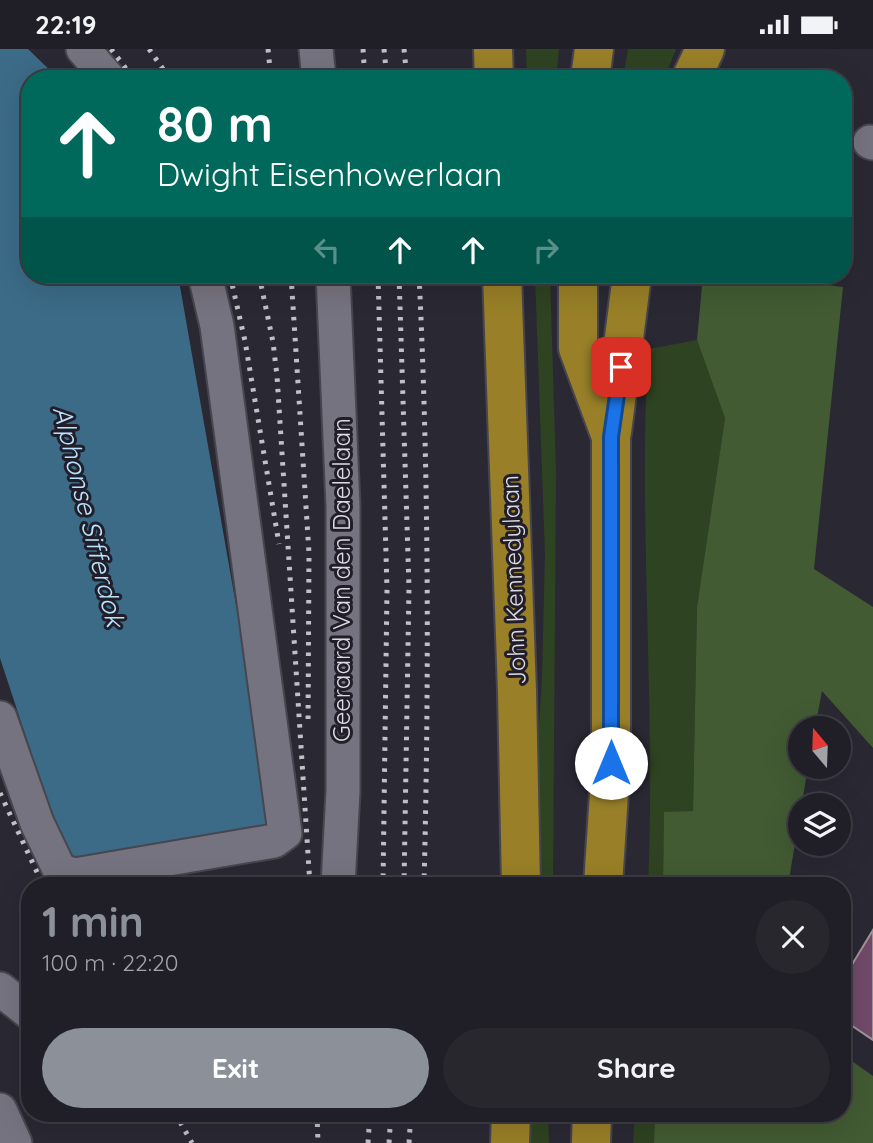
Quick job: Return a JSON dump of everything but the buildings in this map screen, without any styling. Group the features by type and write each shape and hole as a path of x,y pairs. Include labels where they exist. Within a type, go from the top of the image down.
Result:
{"highway":[{"path":"493,49 494,70"},
{"path":"591,70 594,49"},
{"path":"695,70 705,49"},
{"name":"John Kennedylaan","path":"502,284 521,877"},
{"path":"578,284 578,348 611,437"},
{"path":"604,877 611,763 611,437 631,284"},
{"path":"510,1143 511,1122"},
{"path":"591,1143 592,1122"}],"street":[{"path":"83,49 101,70"},
{"path":"316,49 318,70"},
{"path":"0,718 37,823 60,871 75,875 88,873 274,841 285,833 217,325 207,284"},
{"name":"Geeraard Van den Daelelaan","path":"332,284 343,506 343,791 338,877"},
{"path":"0,989 21,1006"},
{"path":"0,1110 15,1143"}],"green space":[{"path":"526,49 559,49 557,70 527,70"},
{"path":"628,49 676,49 668,70 624,70"},
{"path":"535,284 550,284 556,472 553,877 537,877 536,775 545,555"},
{"path":"702,284 819,284 843,287 814,569 873,607 873,748 851,723 851,716 844,716 822,691 817,716 788,716 788,779 806,779 804,793 788,793 788,856 793,856 789,877 663,877 664,812 693,811 697,607 725,418 697,340"},
{"path":"697,340 725,418 697,607 693,811 664,813 663,877 648,877 650,751 645,483 648,349"},
{"path":"851,1060 873,1076 873,1143 654,1143 655,1122 851,1122"},
{"path":"524,1122 548,1122 549,1143 522,1143"},
{"path":"634,1122 655,1122 654,1143 633,1143"}],"water":[{"name":"Alphonse Sifferdok","path":"0,49 28,49 50,70 21,70 21,284 180,284 275,827 67,862 0,658"}],"railway":[{"path":"111,49 127,70"},
{"path":"149,49 164,70"},
{"path":"268,49 270,70"},
{"path":"363,49 364,70"},
{"path":"384,49 386,70"},
{"path":"404,49 406,70"},
{"path":"232,284 245,341 279,544"},
{"path":"261,284 277,376 309,877"},
{"path":"292,284 309,553 308,726"},
{"path":"378,284 387,589 383,877"},
{"path":"399,284 409,587 404,877"},
{"path":"419,284 427,580 424,877"},
{"path":"0,793 39,877"},
{"path":"180,1122 192,1143"},
{"path":"317,1122 318,1143"},
{"path":"368,1143 369,1122"},
{"path":"389,1143 390,1122"},
{"path":"409,1143 410,1122"}],"route":[{"path":"611,763 611,437 621,367"}]}
